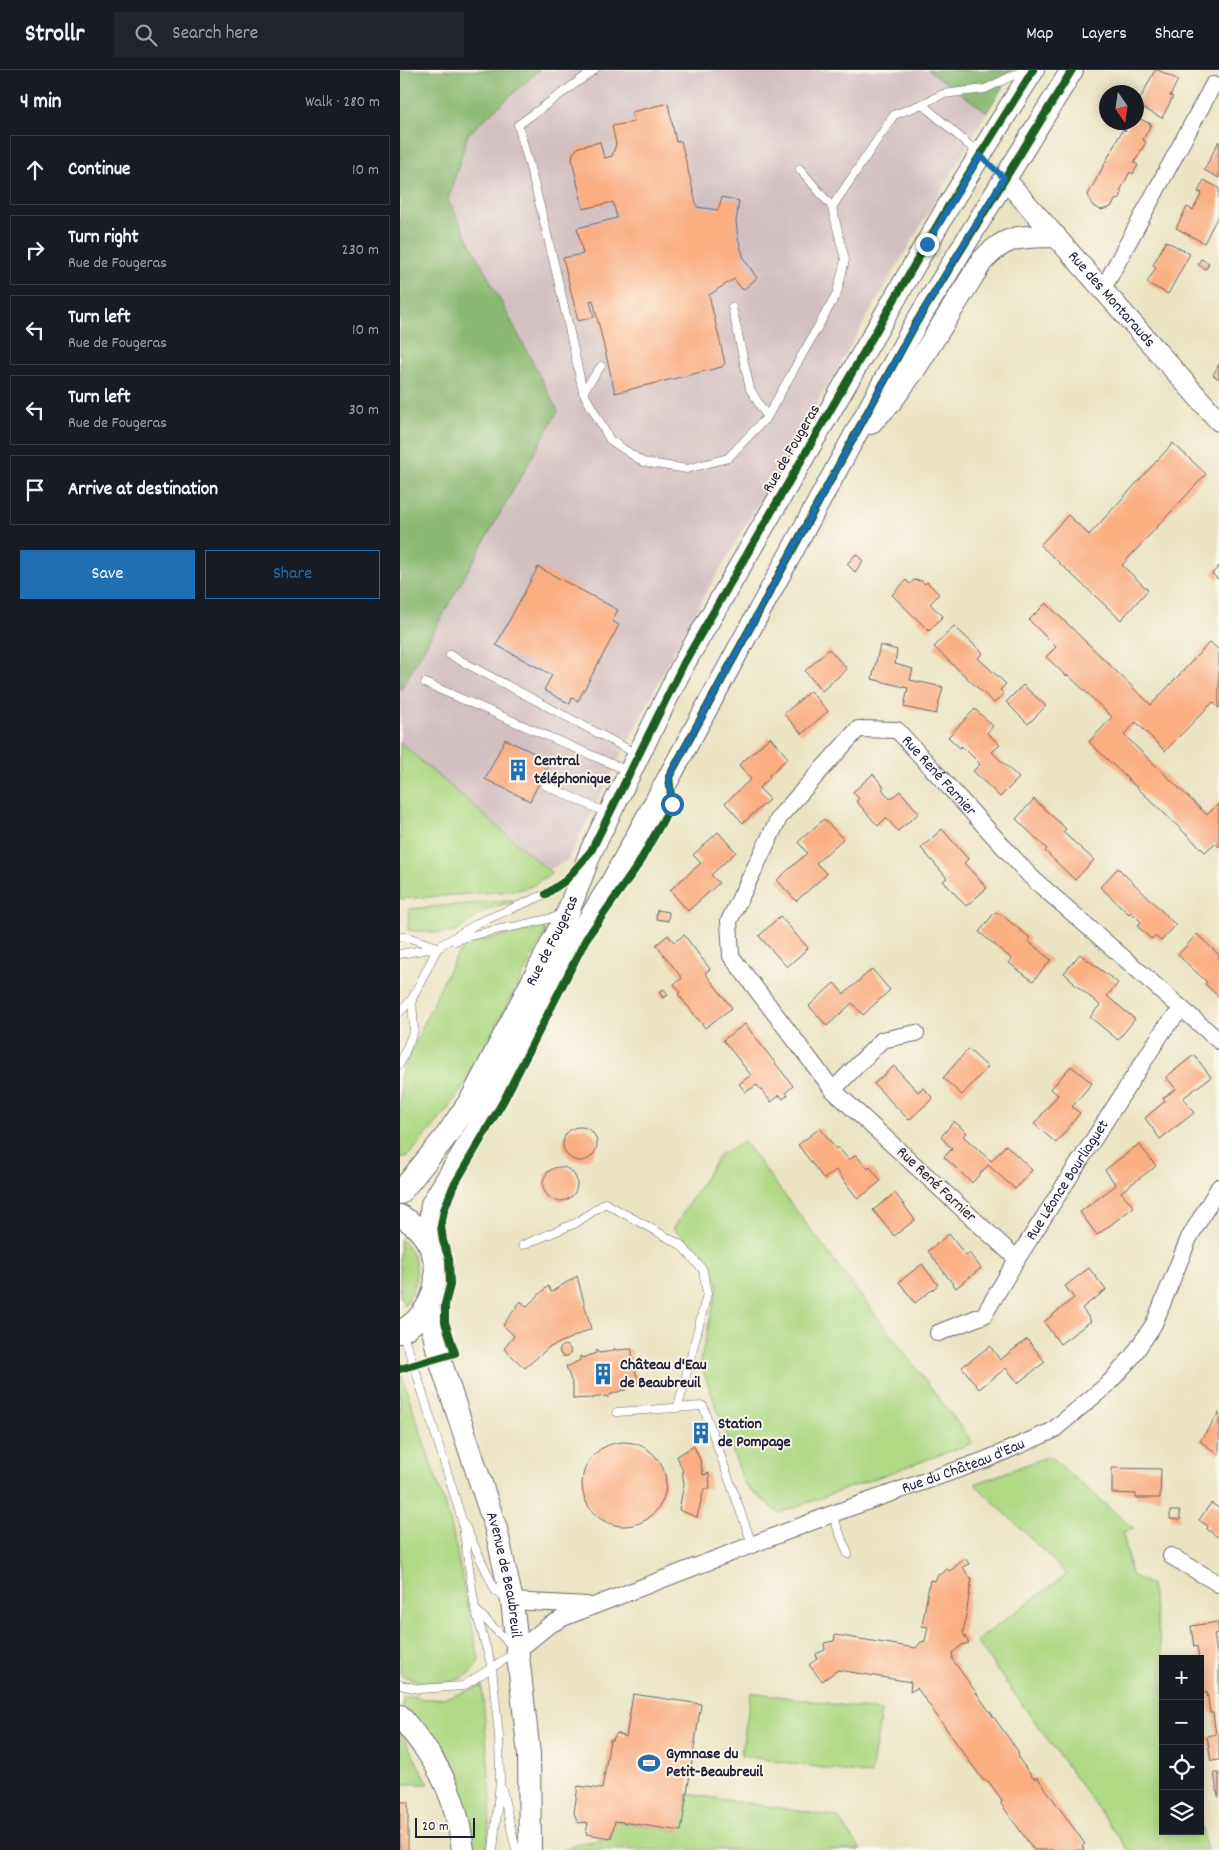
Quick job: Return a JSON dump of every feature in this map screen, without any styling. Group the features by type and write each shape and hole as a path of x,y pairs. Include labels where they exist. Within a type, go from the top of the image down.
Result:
{"main road":[{"name":"Rue de Fougeras","path":"400,1193 447,1134 472,1098 575,909 591,851 684,663 936,228 1033,70"},
{"name":"Rue de Fougeras","path":"428,1240 432,1204 477,1130 578,936 611,884 916,323 1072,70"},
{"path":"980,155 1004,178"},
{"path":"855,434 874,420 889,404 916,367 982,261 993,249 1017,238 1055,236"},
{"path":"400,1216 411,1221 428,1240 436,1262 436,1286 428,1307 416,1322 401,1330"},
{"name":"Avenue de Beaubreuil","path":"428,1307 439,1358 496,1529 512,1601 530,1755 530,1850"},
{"path":"400,1716 419,1739 445,1782 461,1831 463,1850"}],"street":[{"path":"1103,289 1212,85"},
{"name":"Rue des Montarauds","path":"1004,178 1219,421"},
{"name":"Rue René Farnier","path":"1017,1259 833,1090 731,956 729,922 780,816 858,729 897,730 1031,877 1219,1041"},
{"name":"Rue Léonce Bourliaguet","path":"938,1333 984,1315 1017,1259 1165,1028 1182,1009"},
{"path":"833,1090 882,1040 916,1033"},
{"name":"Rue du Château d'Eau","path":"518,1651 548,1626 565,1616 832,1514 985,1460 1052,1431 1107,1385 1132,1357 1154,1324 1189,1238 1219,1187"},
{"path":"1171,1556 1219,1584"},
{"path":"512,1601 592,1606"}],"lane":[{"path":"594,70 518,126 555,262 583,392 610,440 643,462 687,469 728,458 767,417 837,293 844,260 832,206 800,169"},
{"path":"832,206 894,115 943,94 985,88 1024,70"},
{"path":"922,104 980,155"},
{"path":"732,307 750,389 767,417"},
{"path":"583,392 600,366"},
{"path":"450,656 634,763"},
{"path":"425,683 634,763"},
{"path":"545,785 609,814"},
{"path":"400,1012 412,999 438,947 478,923 546,894 565,881 591,851"},
{"path":"593,898 611,884"},
{"path":"400,954 438,947 468,936 547,920 575,909"},
{"path":"400,937 407,937 438,947"},
{"path":"400,1064 414,1030 412,999"},
{"path":"523,1245 576,1223 605,1203 681,1245 702,1270 707,1294 678,1407"},
{"name":"Avenue de Beaubreuil","path":"401,1330 414,1365 462,1520 475,1608 492,1668 499,1736 500,1782 493,1850"},
{"path":"617,1412 703,1406 752,1544"},
{"path":"832,1514 848,1554"},
{"path":"462,1520 496,1592 512,1601"},
{"path":"400,1685 419,1689 463,1686 518,1651 475,1608"},
{"path":"500,1782 516,1850"}],"shaded area":[{"path":"539,70 928,70 987,112 687,626 567,861 548,870 400,743 400,691 558,411 448,200 468,134"}],"green space":[{"path":"400,70 539,70 468,134 448,200 558,411 400,691"},
{"path":"928,70 1013,70 987,112"},
{"path":"400,743 551,873 532,886 514,891 400,899"},
{"path":"514,901 481,913 456,932 440,933 408,930 409,909"},
{"path":"542,927 546,931 465,1085 442,1117 408,1156 401,1158 400,1077 444,979 456,957 467,944"},
{"path":"744,1142 973,1443 779,1513 745,1485 700,1362 718,1286 708,1257 673,1229 719,1155"},
{"path":"400,1239 412,1254 416,1270 413,1288 405,1305 400,1297"},
{"path":"402,1376 451,1524 479,1660 473,1670 455,1681 432,1683 400,1675 400,1377"},
{"path":"1049,1456 1134,1529 1123,1532 1131,1575 1151,1585 1162,1655 1159,1655 1159,1835 1204,1835 1207,1850 1128,1850 976,1641 1067,1574 975,1484"},
{"path":"482,1686 491,1799 487,1850 472,1850 403,1708 403,1698 412,1696 426,1699 440,1698"},
{"path":"751,1692 881,1711 871,1775 741,1756"},
{"path":"401,1733 429,1784 400,1784"},
{"path":"687,1794 838,1817 861,1850 564,1850 582,1843 611,1838 615,1821 680,1831"}],"building":[{"path":"1155,70 1178,80 1170,96 1173,97 1162,118 1144,109 1144,91"},
{"path":"668,103 676,142 681,141 697,207 718,210 722,197 739,201 736,222 738,238 744,259 757,278 743,290 734,279 709,295 725,363 722,367 615,393 593,300 590,301 594,317 578,321 563,258 583,254 577,228 617,218 613,202 583,209 572,159 573,153 579,147 600,142 604,158 612,156 616,144 612,126 634,122 632,112"},
{"path":"1144,121 1151,124 1143,140 1146,142 1134,163 1138,165 1133,174 1130,172 1120,191 1122,193 1119,200 1116,199 1111,207 1101,210 1092,205 1088,195 1122,130 1144,130"},
{"path":"1219,141 1219,178 1204,170"},
{"path":"1204,180 1219,188 1219,214 1204,243 1176,228 1187,207 1193,210 1202,193 1198,192"},
{"path":"1166,241 1190,254 1168,294 1147,283 1156,267 1153,265"},
{"path":"1201,259 1209,263 1206,269 1198,265"},
{"path":"1219,364 1219,379 1213,375"},
{"path":"1173,443 1206,474 1122,565 1148,590 1121,620 1040,545 1068,515 1089,535"},
{"path":"856,554 863,561 855,572 847,564"},
{"path":"1219,566 1219,580 1212,574"},
{"path":"538,567 618,610 612,621 619,625 578,701 572,698 570,704 544,690 552,675 496,645"},
{"path":"906,580 910,584 914,580 922,581 925,584 927,582 939,594 930,604 943,616 929,631 892,595"},
{"path":"1046,603 1151,705 1210,642 1219,650 1219,708 1213,702 1165,751 1136,722 1124,735 1207,815 1219,803 1219,847 1215,843 1205,852 1089,742 1112,717 1046,657 1056,647 1029,620"},
{"path":"954,626 983,653 978,658 1006,684 1000,690 1004,694 994,703 934,647"},
{"path":"880,645 897,650 895,664 913,669 910,680 943,687 936,714 904,707 908,688 872,679"},
{"path":"829,649 847,669 822,691 805,671"},
{"path":"1023,685 1046,706 1028,724 1006,702"},
{"path":"810,691 828,711 802,734 784,714"},
{"path":"975,709 993,726 987,733 1000,745 992,752 1019,778 1000,797 973,771 980,764 962,746 960,748 948,737"},
{"path":"770,737 788,758 769,775 770,778 759,788 770,799 743,823 725,803 751,779 739,765"},
{"name":"Central téléphonique","path":"505,739 550,761 530,801 485,779"},
{"path":"873,774 884,787 882,789 890,799 900,791 919,813 898,831 886,818 878,826 856,801 859,799 853,792"},
{"path":"1034,799 1066,829 1063,832 1094,860 1075,880 1016,819"},
{"path":"824,819 843,839 816,863 827,874 796,901 777,880 807,853 798,842"},
{"path":"942,829 968,859 964,863 987,888 966,906 943,881 947,878 921,848"},
{"path":"718,832 736,852 711,875 719,883 688,911 670,890 701,863 693,855"},
{"path":"1118,868 1176,925 1161,941 1155,936 1151,939 1137,926 1141,922 1131,912 1129,914 1100,887"},
{"path":"657,910 669,912 668,921 656,919"},
{"path":"995,912 1003,916 1030,938 1028,941 1051,960 1033,981 1009,963 1012,959 979,932"},
{"path":"780,916 808,948 787,967 759,936"},
{"path":"1197,934 1219,955 1219,997 1205,984 1207,982 1178,955"},
{"path":"668,935 674,942 684,935 710,969 705,973 732,1008 705,1028 678,994 680,992 674,984 682,978 656,945"},
{"path":"1080,954 1118,983 1107,996 1135,1019 1118,1040 1090,1017 1100,1005 1064,973"},
{"path":"872,969 890,990 863,1015 852,1003 827,1026 809,1006 834,983 844,994"},
{"path":"664,989 668,995 663,998 659,992"},
{"path":"745,1024 793,1086 786,1092 788,1095 783,1099 780,1095 771,1102 757,1085 746,1092 739,1084 751,1075 723,1040"},
{"path":"968,1049 988,1067 962,1095 943,1078"},
{"path":"1194,1055 1211,1077 1183,1098 1194,1113 1160,1139 1145,1118 1165,1101 1163,1098 1176,1089 1166,1077"},
{"path":"894,1066 918,1092 923,1088 933,1098 909,1120 874,1084"},
{"path":"1071,1066 1092,1083 1072,1107 1080,1113 1056,1143 1034,1124 1058,1095 1051,1089"},
{"path":"954,1121 967,1133 963,1136 991,1161 1006,1145 1032,1170 1015,1189 988,1165 972,1183 944,1157 952,1149 941,1137"},
{"path":"580,1127 587,1128 592,1132 596,1137 596,1151 592,1156 587,1160 580,1161 573,1160 568,1156 564,1151 563,1144 564,1137 568,1132 573,1128"},
{"path":"820,1128 836,1149 838,1147 849,1160 856,1155 868,1169 870,1167 881,1181 858,1199 836,1170 824,1179 798,1145"},
{"path":"1139,1144 1156,1166 1121,1192 1134,1207 1097,1235 1080,1212 1116,1185 1105,1170"},
{"path":"560,1167 567,1168 572,1172 576,1177 576,1191 572,1196 567,1200 560,1201 553,1200 548,1196 544,1191 543,1184 544,1177 548,1172 553,1168"},
{"path":"895,1193 915,1220 894,1236 873,1210"},
{"path":"949,1234 966,1256 969,1253 981,1268 956,1288 928,1251"},
{"path":"922,1264 938,1285 915,1303 899,1282"},
{"path":"1089,1268 1106,1290 1082,1308 1091,1321 1060,1344 1044,1322 1074,1298 1065,1286"},
{"path":"577,1276 591,1329 548,1348 525,1368 504,1349 514,1336 503,1325 521,1301 526,1307 548,1286 551,1292"},
{"path":"1027,1339 1045,1362 1018,1383 1006,1368 979,1389 962,1367 990,1346 1000,1360"},
{"path":"565,1345 571,1351 565,1357 559,1351"},
{"name":"Château d'Eau de Beaubreuil","path":"614,1348 616,1350 632,1349 634,1369 640,1382 625,1388 625,1391 609,1395 608,1398 606,1396 592,1398 592,1400 590,1398 573,1399 573,1386 566,1366 580,1360 580,1356 583,1358 596,1353 596,1350 599,1353 614,1351"},
{"path":"1219,1413 1219,1455 1200,1441"},
{"name":"Station de Pompage","path":"702,1427 705,1436 699,1439 695,1429"},
{"path":"624,1442 640,1445 654,1454 663,1468 666,1484 663,1500 654,1514 640,1523 624,1526 608,1523 594,1514 585,1500 582,1484 585,1468 594,1454 608,1445"},
{"path":"694,1446 700,1460 703,1475 709,1473 710,1489 704,1489 697,1517 679,1510 684,1484 682,1469 677,1456"},
{"path":"1112,1468 1161,1469 1160,1498 1136,1498 1136,1494 1112,1493"},
{"path":"1211,1503 1219,1508 1219,1538 1207,1529 1208,1526 1199,1520"},
{"path":"1170,1511 1180,1511 1180,1520 1170,1519"},
{"path":"965,1558 969,1564 963,1567 969,1577 972,1578 963,1633 969,1643 962,1645 952,1653 952,1659 1018,1751 1019,1759 1033,1778 1038,1778 1085,1844 1082,1846 1084,1850 1034,1850 1001,1804 1002,1800 988,1781 983,1780 917,1688 910,1692 911,1682 838,1670 822,1681 809,1665 817,1659 816,1654 825,1650 824,1643 834,1641 835,1635 916,1648 921,1642 925,1641 928,1627 922,1626 930,1580 935,1581 938,1574 941,1575 947,1569 950,1571"},
{"path":"1217,1622 1219,1633 1214,1634 1219,1665 1219,1760 1211,1761 1207,1736 1216,1734 1213,1713 1210,1713 1207,1692 1204,1693 1204,1655 1198,1655 1197,1646 1194,1647 1191,1626"},
{"name":"Gymnase du Petit-Beaubreuil","path":"633,1694 701,1704 681,1831 615,1821 611,1838 586,1834 588,1823 578,1823 574,1813 578,1786 602,1789 610,1740 617,1733 626,1737"},
{"path":"1214,1773 1219,1773 1219,1797 1218,1797"},
{"path":"400,1802 408,1802 408,1850 400,1850"}],"cycle path":[{"path":"546,894 565,881 591,851 684,663 949,205 1033,70"},
{"path":"400,1369 455,1353 445,1322 445,1304 450,1285 449,1259 443,1241 441,1226 444,1210 453,1187 504,1100 586,939 638,865 672,804 669,777 916,323 1072,70"}],"place":[{"name":"Central téléphonique","path":"518,770"},
{"name":"Château d'Eau de Beaubreuil","path":"603,1374"},
{"name":"Station de Pompage","path":"701,1433"},
{"name":"Gymnase du Petit-Beaubreuil","path":"649,1763"}],"route":[{"path":"672,804 669,777 916,323 1004,178 980,155 927,244"}]}
